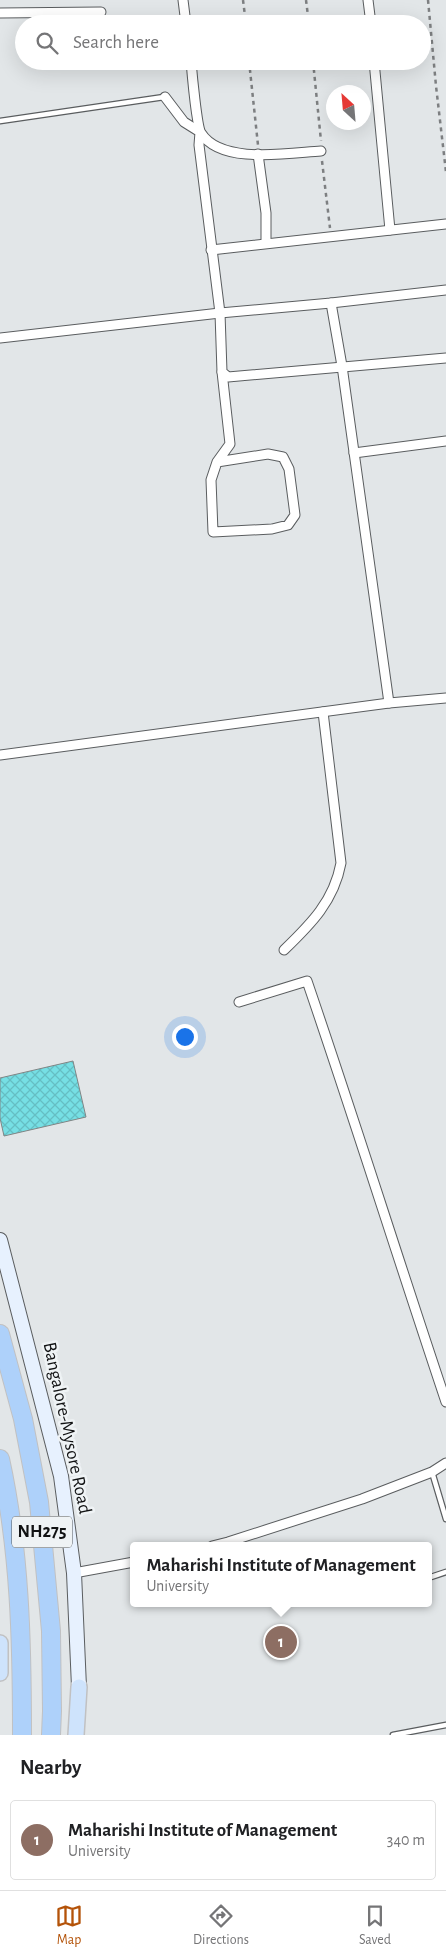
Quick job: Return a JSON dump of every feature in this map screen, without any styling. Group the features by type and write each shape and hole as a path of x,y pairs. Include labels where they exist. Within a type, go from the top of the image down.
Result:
{"highway":[{"name":"NH275","path":"0,1334 23,1418 39,1502 51,1631 51,1735"},
{"name":"NH275","path":"0,1459 9,1501 6,1526 22,1636 22,1735"}],"main road":[{"path":"0,1643 0,1673"},
{"name":"Bangalore-Mysore Road","path":"76,1735 79,1687"},
{"name":"Bangalore-Mysore Road","path":"79,1687 82,1735"}],"street":[{"path":"183,0 185,15"},
{"path":"368,0 370,15"},
{"path":"0,12 101,12"},
{"path":"192,70 211,250 220,313 222,372 230,444 217,462 212,480 213,532 272,529 288,525 295,515 289,469 283,457 268,454 217,462"},
{"path":"375,70 390,230"},
{"path":"165,97 184,122 200,132 212,144 224,150 258,154 321,151"},
{"path":"258,154 266,213 266,244"},
{"path":"211,250 446,224"},
{"path":"0,338 446,290"},
{"path":"331,303 342,366 389,703"},
{"path":"222,372 228,377 446,358"},
{"path":"354,453 446,441"},
{"path":"0,756 389,703 446,698"},
{"path":"284,950 317,918 338,880 340,864 339,841 324,712"},
{"path":"240,1002 307,981 349,1101 446,1402"},
{"name":"Bangalore-Mysore Road","path":"0,1240 61,1476 74,1573 79,1687"},
{"path":"228,1542 362,1499 432,1472 446,1463"},
{"path":"74,1573 130,1563"}],"lane":[{"path":"0,121 165,97"},
{"path":"432,1472 446,1519"},
{"path":"432,1577 446,1572"},
{"path":"393,1735 446,1725"}],"path":[{"path":"243,0 245,15"},
{"path":"306,0 308,15"},
{"path":"428,0 429,15"},
{"path":"431,32 446,172"},
{"path":"250,70 258,154"}],"building":[{"path":"73,1061 86,1117 4,1136 0,1118 0,1078"}],"place":[{"name":"Maharishi Institute of Management","path":"281,1642"}]}
